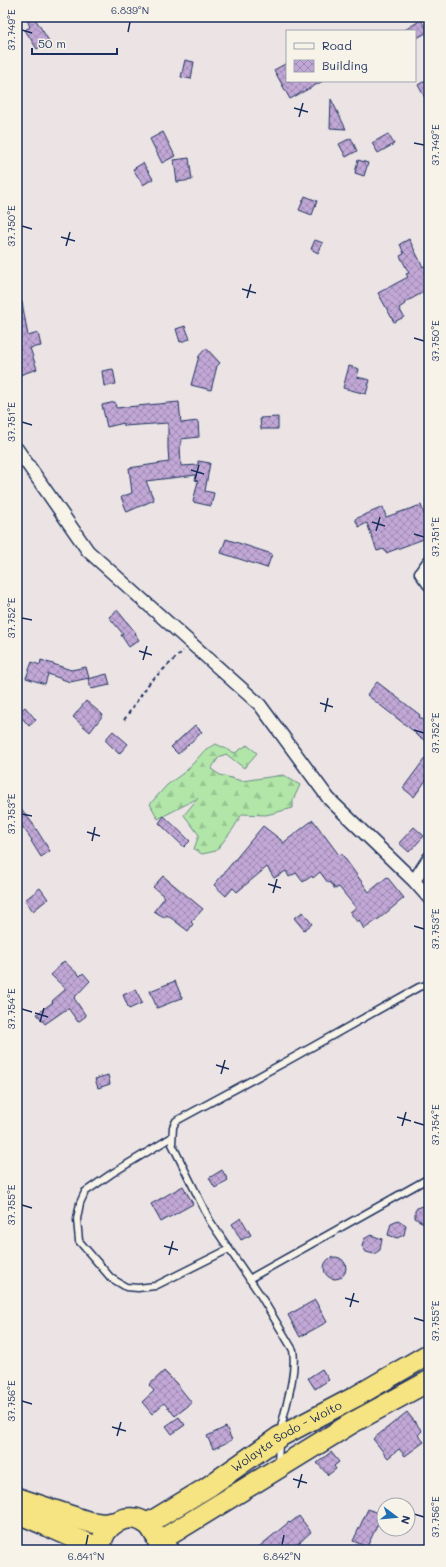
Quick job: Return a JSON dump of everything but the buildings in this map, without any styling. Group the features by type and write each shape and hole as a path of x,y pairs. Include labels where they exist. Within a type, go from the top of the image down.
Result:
{"highway":[{"name":"Wolayta Sodo - Woito","path":"147,1524 208,1487 279,1437 355,1397 429,1354"},
{"name":"Wolayta Sodo - Woito","path":"162,1547 278,1468 352,1423 429,1381"},
{"path":"17,1498 89,1522 103,1524 131,1518 139,1520 150,1526 162,1547"},
{"path":"17,1513 100,1549 102,1538 107,1529 114,1522"}],"street":[{"path":"17,449 88,551 260,705 329,799 414,881 429,898"},
{"path":"429,562 421,573 429,584"},
{"path":"414,881 429,858"}],"lane":[{"path":"278,1468 279,1437 295,1360 293,1350 259,1293 210,1221 172,1144 173,1127 176,1121 419,987 429,984"},
{"path":"172,1137 111,1174 85,1192 80,1203 77,1219 79,1241 111,1278 126,1287 138,1288 154,1286 229,1249"},
{"path":"249,1279 429,1178"}],"path":[{"path":"124,720 150,682 192,644"}],"green space":[{"path":"216,744 235,753 247,745 257,753 244,768 226,754 219,757 211,769 220,775 242,781 283,775 300,785 293,800 293,808 266,815 242,814 233,829 216,851 202,854 194,849 199,835 184,815 198,798 158,819 150,804 167,785 186,771 206,749"}]}
